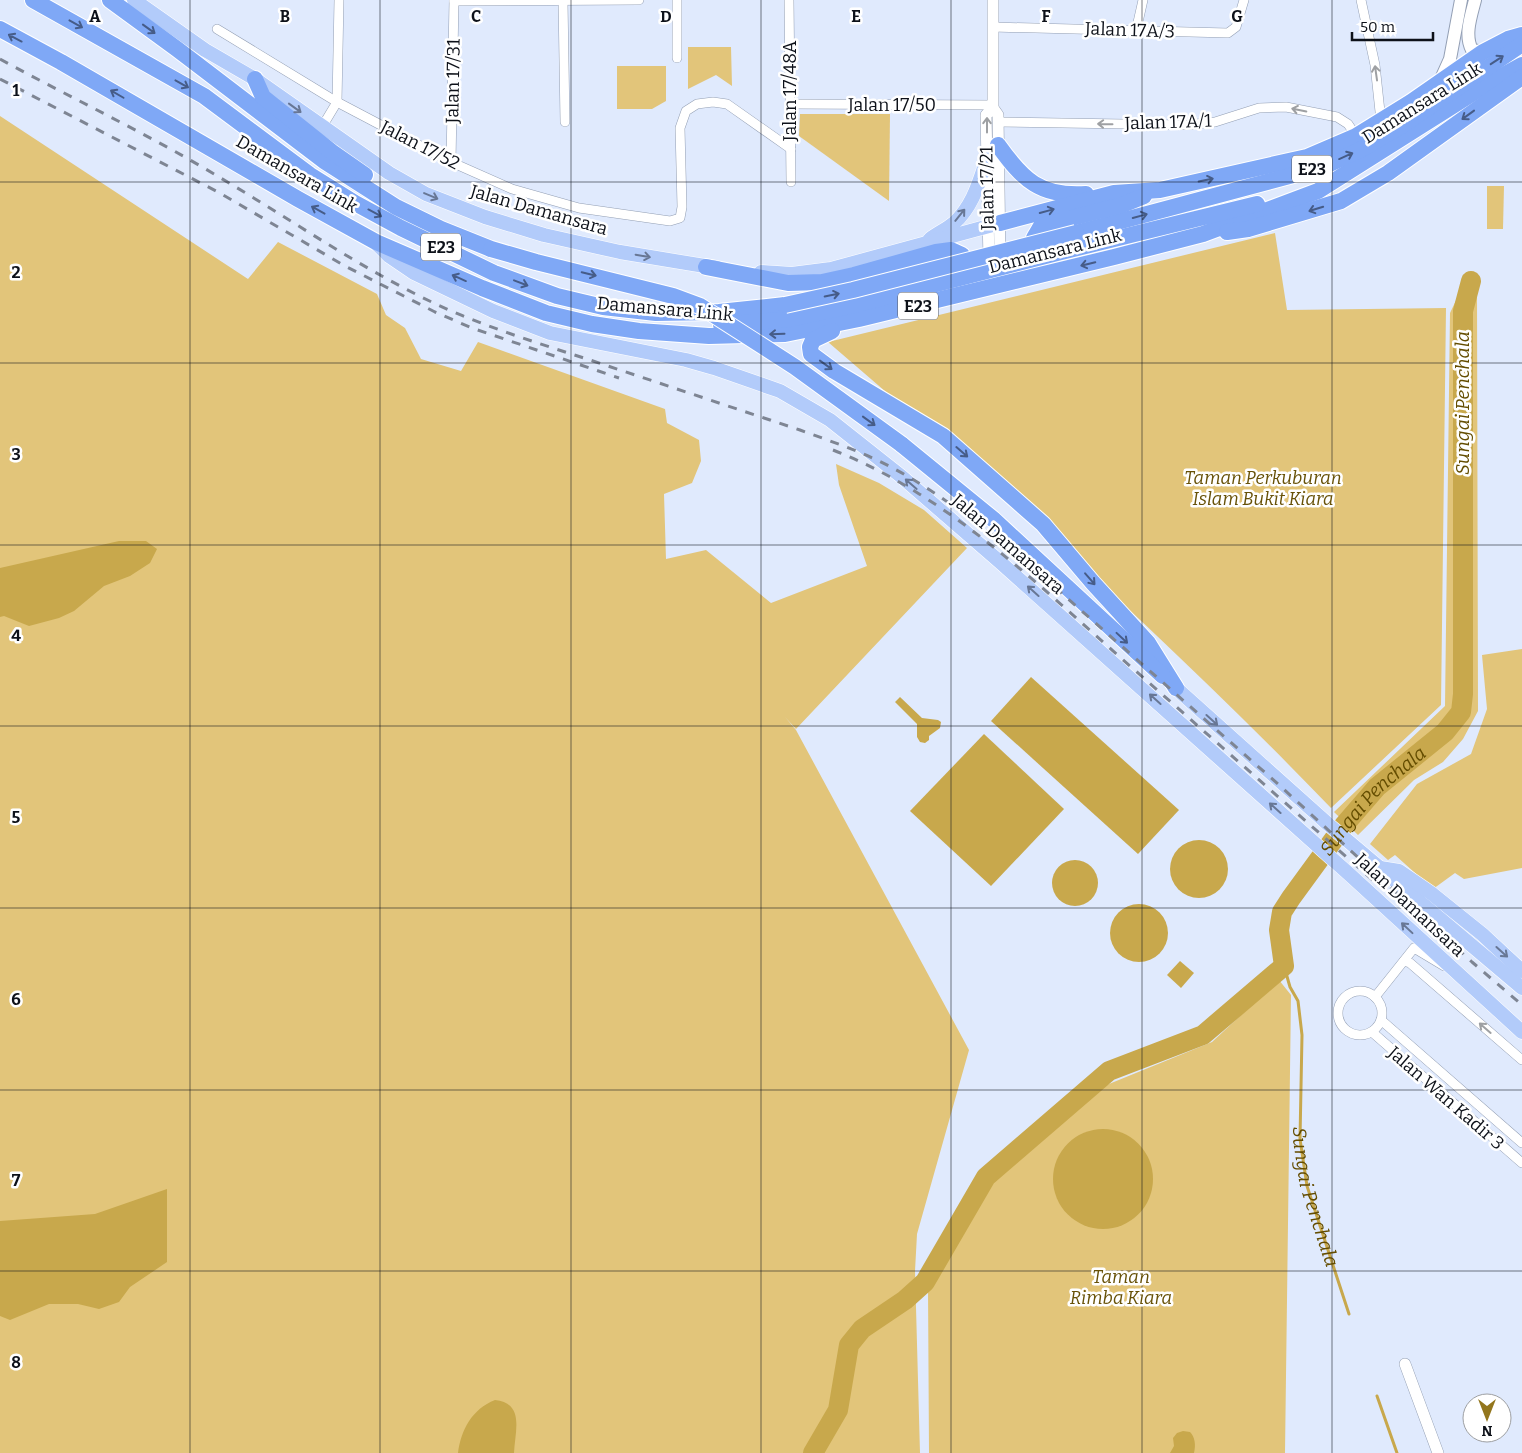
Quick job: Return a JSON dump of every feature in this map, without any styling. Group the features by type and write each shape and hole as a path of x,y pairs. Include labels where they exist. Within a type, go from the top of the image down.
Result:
{"highway":[{"name":"Damansara Link","path":"33,0 204,96 310,175 355,203 401,228 494,272 557,296 603,307 656,313 718,312 784,305 853,290 1322,167 1360,150 1403,125 1522,44"},
{"path":"110,0 324,161 396,208 441,229 492,249 536,262 673,296 700,306 795,367 901,444 993,519 1176,688"},
{"name":"Damansara Link","path":"0,29 62,62 376,242 482,288 546,313 592,324 639,331 709,336 785,334 859,319 1096,262 1203,234 1318,191 1489,83 1522,65"},
{"path":"1053,254 1037,250 1034,238 1041,226 1122,205 1160,190 1307,157 1356,136 1483,52 1522,34"},
{"path":"1203,234 1248,229 1341,201 1388,173 1522,77"},
{"path":"255,79 263,96 365,176 370,182 372,192"},
{"path":"998,144 1014,168 1043,189 1069,195 1160,190"},
{"path":"639,331 790,319 855,305 1288,196 1338,180"},
{"path":"994,225 1114,192"},
{"path":"706,267 788,283 822,282 936,252 951,250 962,255 965,268 950,282"},
{"path":"859,319 813,340 810,347 811,354 834,371 943,436 1043,524 1093,583 1148,643 1176,688"}],"main road":[{"name":"Jalan Damansara","path":"134,0 205,50 255,79 389,173 426,194 485,217 544,235 620,252 706,267 792,274 831,269 994,225"},
{"path":"1441,80 1450,59 1461,0"},
{"path":"1475,0 1469,25 1468,43 1472,50 1483,52"},
{"path":"922,245 954,222 964,210 976,193 987,159"},
{"name":"Jalan Damansara","path":"376,242 389,256 414,273 493,311 550,333 686,360 714,368 780,391 830,420 902,477 1000,562 1312,840 1522,1032"},
{"name":"Jalan Damansara","path":"1176,688 1329,825 1522,988"},
{"path":"1380,868 1399,871 1431,893 1482,934 1522,970"},
{"path":"1486,959 1522,996"}],"street":[{"path":"322,127 337,102 339,0"},
{"path":"454,1 639,0"},
{"path":"677,0 677,58"},
{"name":"Jalan 17/48A","path":"789,0 791,182"},
{"name":"Jalan 17/21","path":"993,0 993,107 998,115 994,225 995,269"},
{"path":"1136,31 1143,0"},
{"name":"Jalan 17A/3","path":"993,27 1228,33 1236,27 1244,0"},
{"path":"1361,0 1376,65 1381,121"},
{"name":"Jalan 17/31","path":"451,162 454,1"},
{"path":"563,1 565,122"},
{"name":"Jalan 17/52","path":"217,29 337,102 451,162 512,189 579,208 670,221 680,218 682,207 680,128 686,111 697,104 713,102 727,104 791,149"},
{"name":"Jalan 17/50","path":"790,104 993,107"},
{"name":"Jalan 17/21","path":"993,107 986,115 987,159 994,225"},
{"name":"Jalan 17A/1","path":"998,122 1187,126 1215,122 1259,108 1286,107 1337,117 1348,124 1356,136"},
{"path":"1376,997 1414,948 1456,973"},
{"path":"1404,961 1410,963 1522,1060"},
{"path":"1356,992 1370,993 1376,997 1381,1005 1381,1020 1372,1032 1359,1035 1346,1030 1339,1018 1338,1011 1344,998 1356,992"},
{"name":"Jalan Wan Kadir 3","path":"1381,1020 1522,1142"},
{"name":"Jalan Wan Kadir 3","path":"1372,1032 1522,1163"},
{"path":"1405,1364 1438,1453"}],"green space":[{"path":"688,47 731,47 732,86 716,75 688,89"},
{"path":"617,66 666,66 666,101 652,109 617,109"},
{"path":"800,114 890,114 889,201 799,136"},
{"path":"0,116 248,279 278,242 377,294 386,315 405,328 421,359 461,371 478,342 665,409 667,423 699,440 701,461 692,483 664,494 666,559 706,550 771,603 867,566 839,485 836,464 879,483 924,510 967,548 796,729 785,717 796,730 969,1050 917,1234 915,1271 920,1453 0,1453"},
{"path":"1487,186 1504,186 1503,229 1487,229"},
{"name":"Taman Perkuburan Islam Bukit Kiara","path":"1275,233 1287,310 1446,308 1441,705 1331,808 1148,627 958,454 828,342"},
{"path":"1461,290 1477,290 1478,711 1463,739 1443,762 1414,780 1358,835 1334,812 1445,706 1450,313"},
{"path":"1522,649 1522,868 1464,879 1455,873 1433,889 1395,855 1388,860 1370,844 1417,784 1471,754 1487,709 1482,655"},
{"name":"Taman Rimba Kiara","path":"1279,980 1291,995 1285,1453 929,1453 928,1288 991,1177 1104,1086 1212,1042"}],"shaded area":[{"path":"119,541 146,541 157,549 150,563 130,576 104,586 74,611 59,618 29,626 4,616 0,617 0,568"},
{"path":"1031,677 1179,810 1138,854 991,721"},
{"path":"900,697 922,718 941,722 940,728 929,736 929,740 925,743 920,742 917,737 917,724 895,702"},
{"path":"984,734 1064,809 991,886 910,811"},
{"path":"1193,840 1205,840 1220,848 1228,863 1228,875 1220,890 1205,898 1193,898 1178,890 1170,875 1170,863 1178,848"},
{"path":"1071,860 1079,860 1088,864 1094,870 1098,883 1094,896 1088,902 1079,906 1071,906 1062,902 1056,896 1052,887 1052,879 1056,870 1062,864"},
{"path":"1133,904 1145,904 1160,912 1168,927 1168,939 1160,954 1145,962 1133,962 1118,954 1110,939 1110,927 1118,912"},
{"path":"1180,961 1194,973 1181,988 1167,975"},
{"path":"1103,1129 1122,1133 1138,1144 1149,1160 1153,1179 1149,1198 1138,1214 1122,1225 1103,1229 1084,1225 1068,1214 1057,1198 1053,1179 1057,1160 1068,1144 1084,1133"},
{"path":"167,1189 167,1262 130,1287 119,1302 99,1309 78,1304 49,1304 10,1320 0,1316 0,1221 95,1214"},
{"path":"495,1400 511,1406 514,1412 516,1427 514,1453 458,1453 462,1436 469,1421 480,1409"},
{"path":"1183,1431 1190,1432 1193,1436 1195,1444 1194,1453 1170,1453 1174,1446 1173,1438 1177,1433"}],"waterway":[{"name":"Sungai Penchala","path":"813,1453 838,1410 849,1345 862,1329 905,1300 925,1282 986,1177 1109,1071 1203,1035 1284,966 1279,930 1282,912 1291,898 1345,824 1377,787 1445,732 1461,712 1463,694 1463,311 1471,281"},
{"name":"Sungai Penchala","path":"1284,966 1290,987 1298,1001 1302,1035 1300,1139 1307,1186 1349,1314"},
{"name":"Sungai Penchala","path":"1377,1396 1397,1453"}],"railway":[{"path":"0,59 192,161 354,260 438,305 515,335 834,442 878,461 924,486 1024,560 1278,784 1472,962 1522,1005"},
{"path":"0,79 218,192 345,266 435,312 472,328 619,378"},
{"path":"833,450 874,468 913,490 950,514 986,541 1054,598 1376,883"}]}
